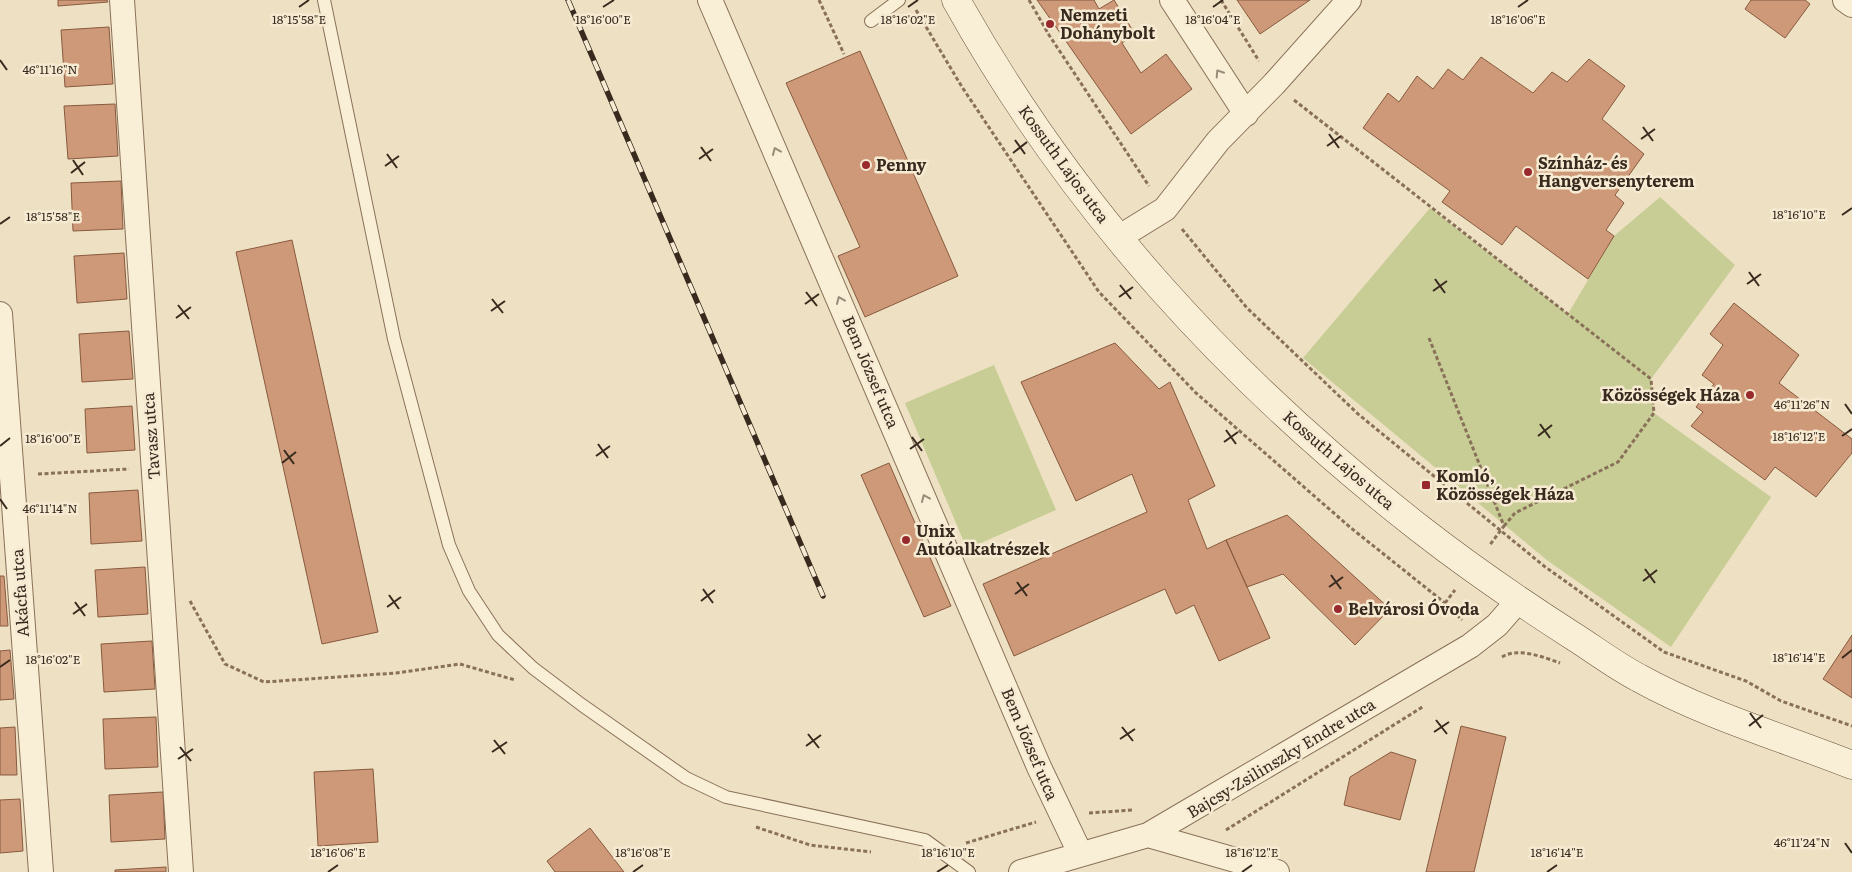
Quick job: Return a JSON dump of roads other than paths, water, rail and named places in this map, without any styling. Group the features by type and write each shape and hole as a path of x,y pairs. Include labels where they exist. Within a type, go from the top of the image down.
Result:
{"main road":[{"name":"Kossuth Lajos utca","path":"956,0 1021,104 1076,184 1118,238 1180,310 1245,378 1388,504 1518,601 1638,678 1676,696 1852,765"}],"street":[{"name":"Tavasz utca","path":"122,0 152,468 181,872"},
{"name":"Bem József utca","path":"710,0 1061,815 1080,854"},
{"path":"1172,0 1246,114"},
{"path":"1118,238 1165,209 1218,141 1274,84 1349,0"},
{"path":"1845,0 1852,5"},
{"name":"Akácfa utca","path":"0,314 41,872"},
{"name":"Bajcsy-Zsilinszky Endre utca","path":"1021,872 1148,835 1470,646 1497,625 1518,601"},
{"path":"1148,835 1278,872"}],"lane":[{"path":"324,0 394,339 449,545 468,592 498,635 533,668 686,778 726,797 925,840 969,872"},
{"path":"871,22 899,0"}],"railway":[{"path":"568,0 823,596"}],"place":[{"name":"Nemzeti Dohánybolt","path":"1050,24"},
{"name":"Penny","path":"866,165"},
{"name":"Színház- és Hangversenyterem","path":"1528,172"},
{"name":"Közösségek Háza","path":"1750,395"},
{"name":"Komló, Közösségek Háza","path":"1426,485"},
{"name":"Unix Autóalkatrészek","path":"906,540"},
{"name":"Belvárosi Óvoda","path":"1338,609"}]}
